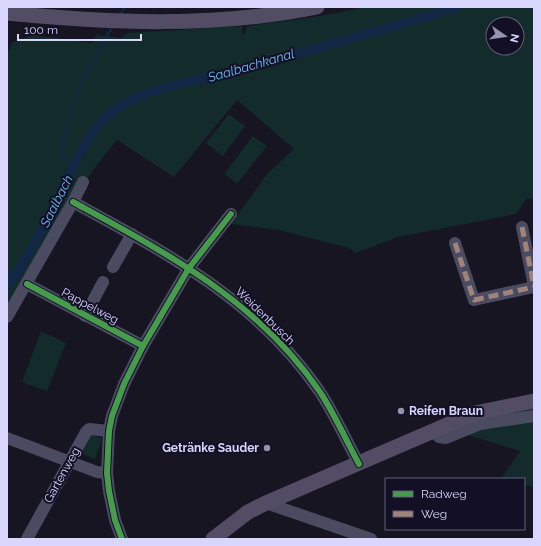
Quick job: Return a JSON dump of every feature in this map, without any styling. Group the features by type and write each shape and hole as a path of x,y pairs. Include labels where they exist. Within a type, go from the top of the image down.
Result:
{"main road":[{"path":"7,13 71,20 127,21 219,19 317,7"},
{"path":"213,539 248,512 266,503 359,464 433,430 475,413 534,401"}],"street":[{"path":"7,317 27,284 83,182"},
{"name":"Weidenbusch","path":"73,202 132,234 189,268 238,302 282,346 320,393 359,464"},
{"path":"122,539 115,520 107,473 109,431 112,416 124,384 143,346 189,268 232,214"},
{"path":"455,243 474,300 534,286 522,227"},
{"path":"113,267 132,234"},
{"path":"85,316 103,282"},
{"name":"Pappelweg","path":"27,284 143,346"},
{"path":"433,430 439,437 446,438 480,424 534,416"},
{"name":"Gartenweg","path":"27,539 89,429 109,431"},
{"path":"7,438 97,472 107,473"},
{"path":"266,503 371,539"}],"green space":[{"path":"367,7 534,7 534,199 526,199 516,214 398,237 356,253 349,248 279,230 231,224 267,174 294,149 237,100 174,177 117,140 86,180 72,201 7,311 7,54 12,43 33,35 92,43 96,35 121,38 128,33 242,26 242,34 244,35 247,26 308,18"},
{"path":"229,114 245,126 223,156 206,143"},
{"path":"253,136 267,146 237,184 224,174"},
{"path":"41,331 66,343 47,391 22,382"},
{"path":"534,401 534,487 525,485 525,478 502,478 520,451 461,433"},
{"path":"89,434 102,439 95,459 82,454"}],"waterway":[{"name":"Saalbach","path":"120,15 125,7"},
{"name":"Saalbachkanal","path":"7,286 47,220 88,139 104,119 125,103 137,97 162,89 275,60 458,7"},
{"name":"Saalbach","path":"74,167 62,156 68,120 73,103 86,72 113,26"}],"marked path":[{"path":"522,227 534,286"},
{"path":"455,243 474,300 534,287"}],"cycle path":[{"path":"73,202 143,241 208,282 239,305 268,331 295,360 320,392 336,419 359,464"},
{"path":"122,539 115,520 107,473 109,431 112,416 124,384 143,346 189,268 231,214"},
{"path":"27,284 143,346"}],"place":[{"name":"Reifen Braun","path":"401,411"},
{"name":"Getränke Sauder","path":"267,448"}]}
